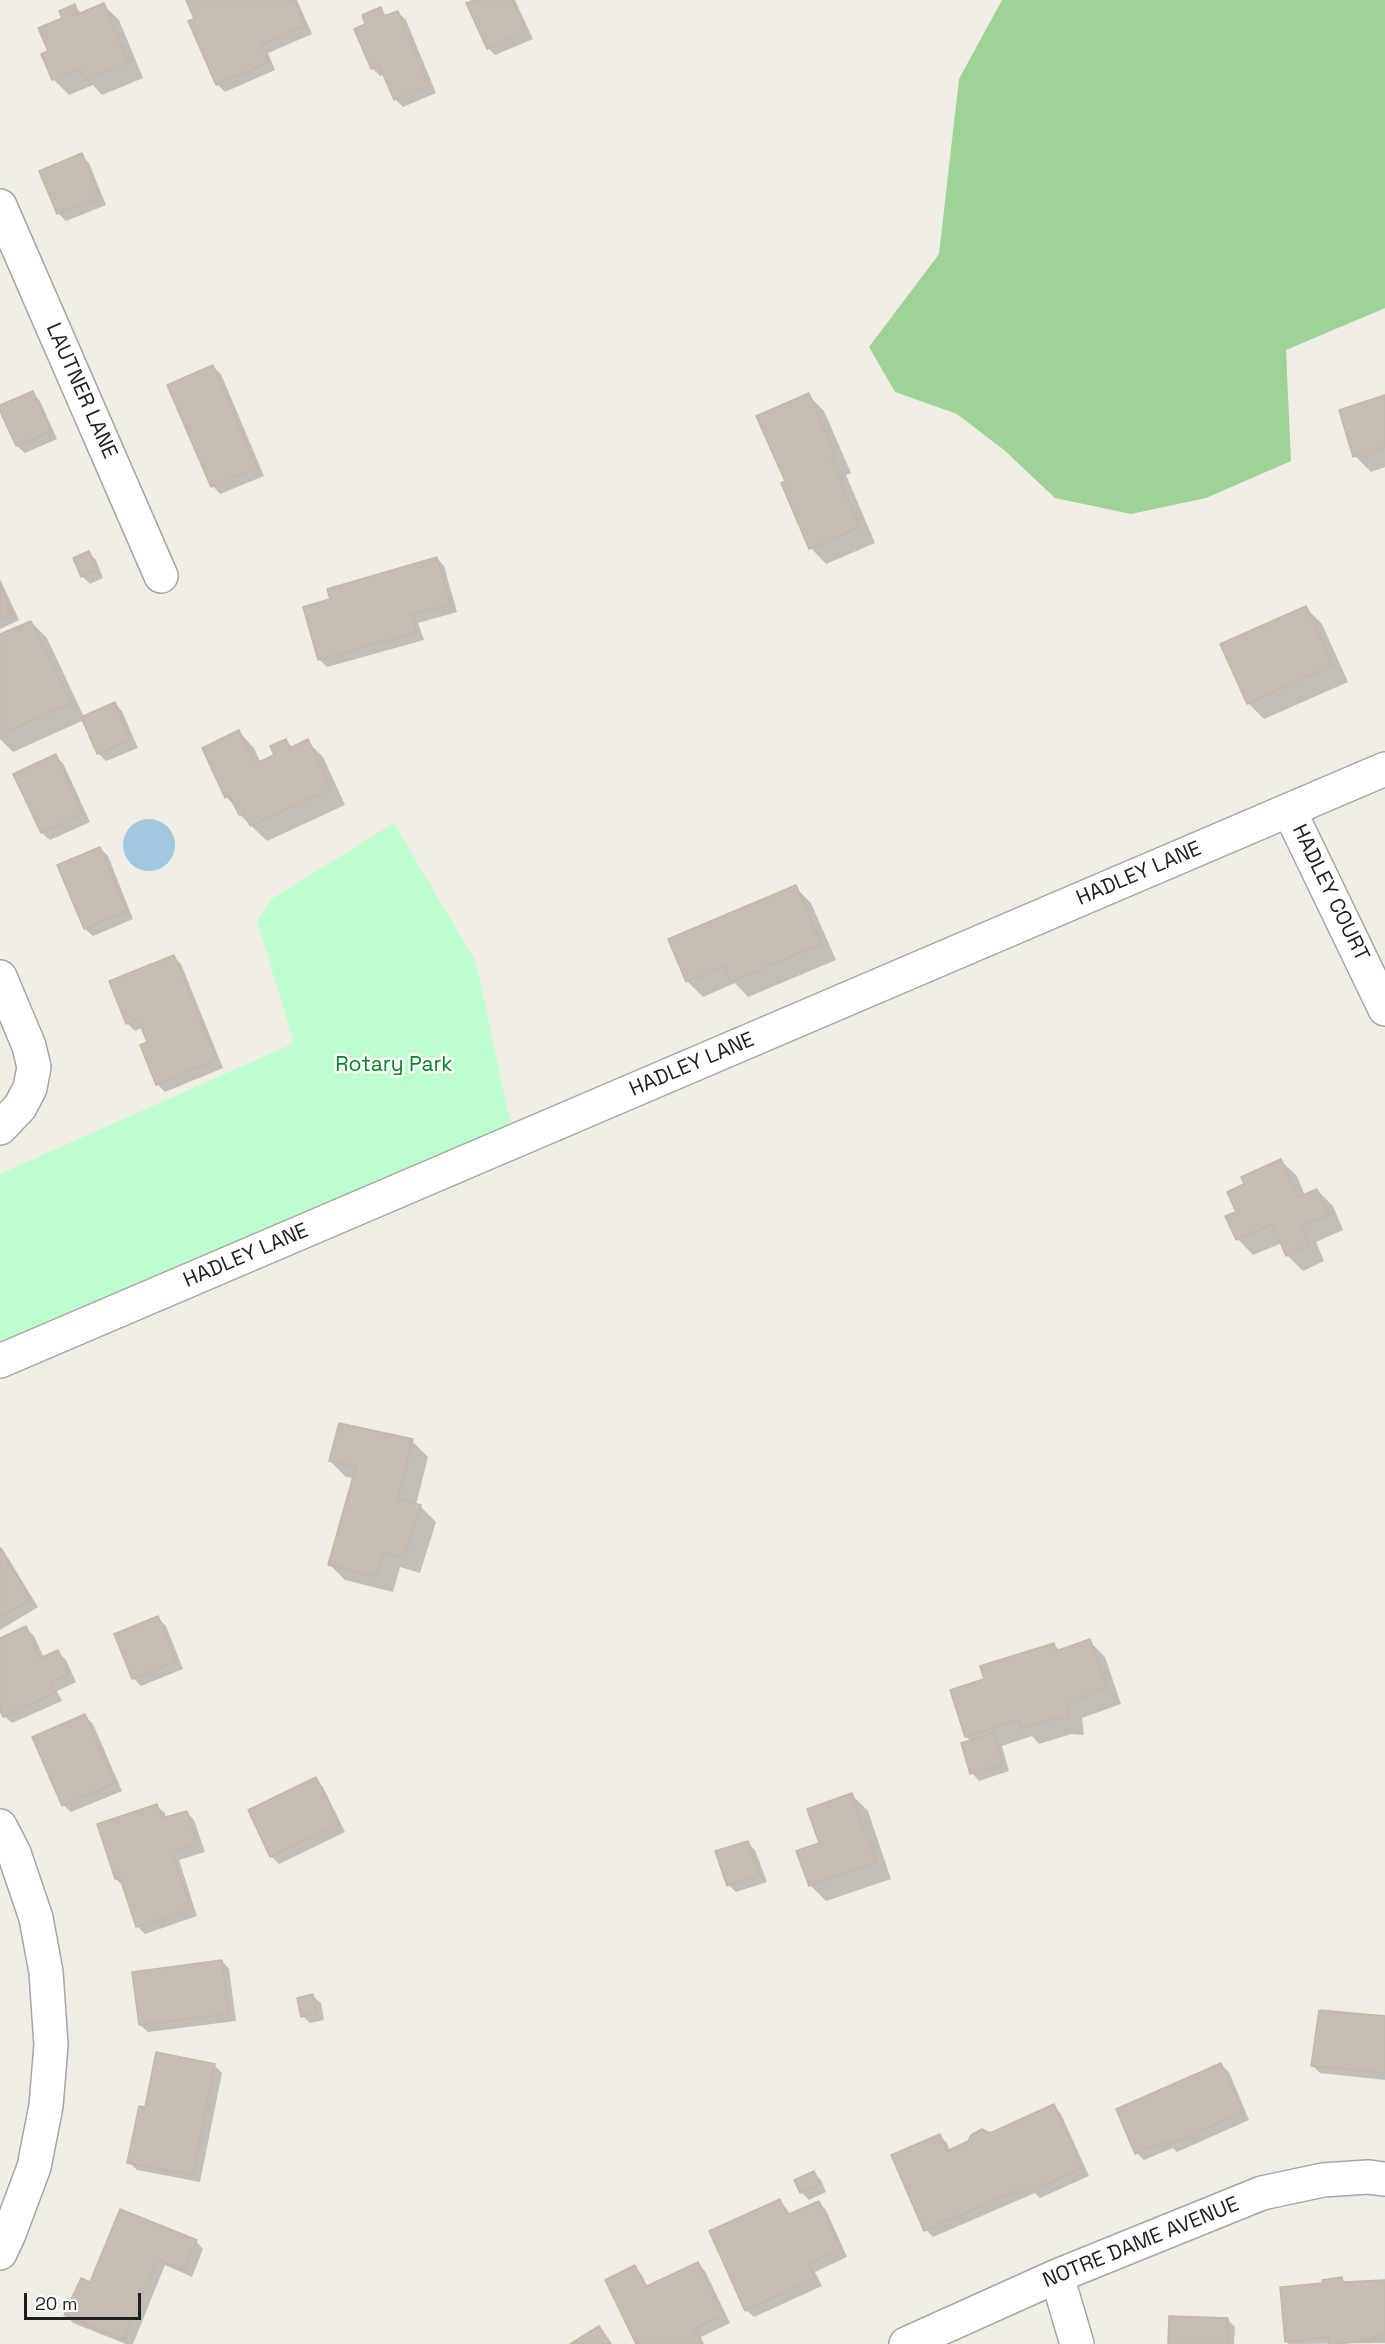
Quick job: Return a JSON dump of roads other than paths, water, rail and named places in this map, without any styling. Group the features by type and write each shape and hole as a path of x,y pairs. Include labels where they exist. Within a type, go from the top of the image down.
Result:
{"street":[{"name":"LAUTNER LANE","path":"0,206 161,576"},
{"name":"HADLEY LANE","path":"0,1361 1385,769"},
{"name":"HADLEY COURT","path":"1289,810 1385,1009"},
{"path":"0,978 29,1046 34,1067 30,1088 20,1107 0,1128"},
{"path":"0,1826 14,1853 36,1918 46,1972 51,2045 46,2106 34,2167 0,2253"},
{"name":"NOTRE DAME AVENUE","path":"906,2344 1057,2276 1262,2193 1323,2180 1368,2177 1385,2179"},
{"path":"1057,2276 1077,2344"}],"water":[{"path":"144,819 154,819 168,826 175,845 168,864 154,871 144,871 134,867 127,860 123,850 123,840 127,830 134,823"}],"park label":[{"name":"Rotary Park","path":"394,1065"}]}
